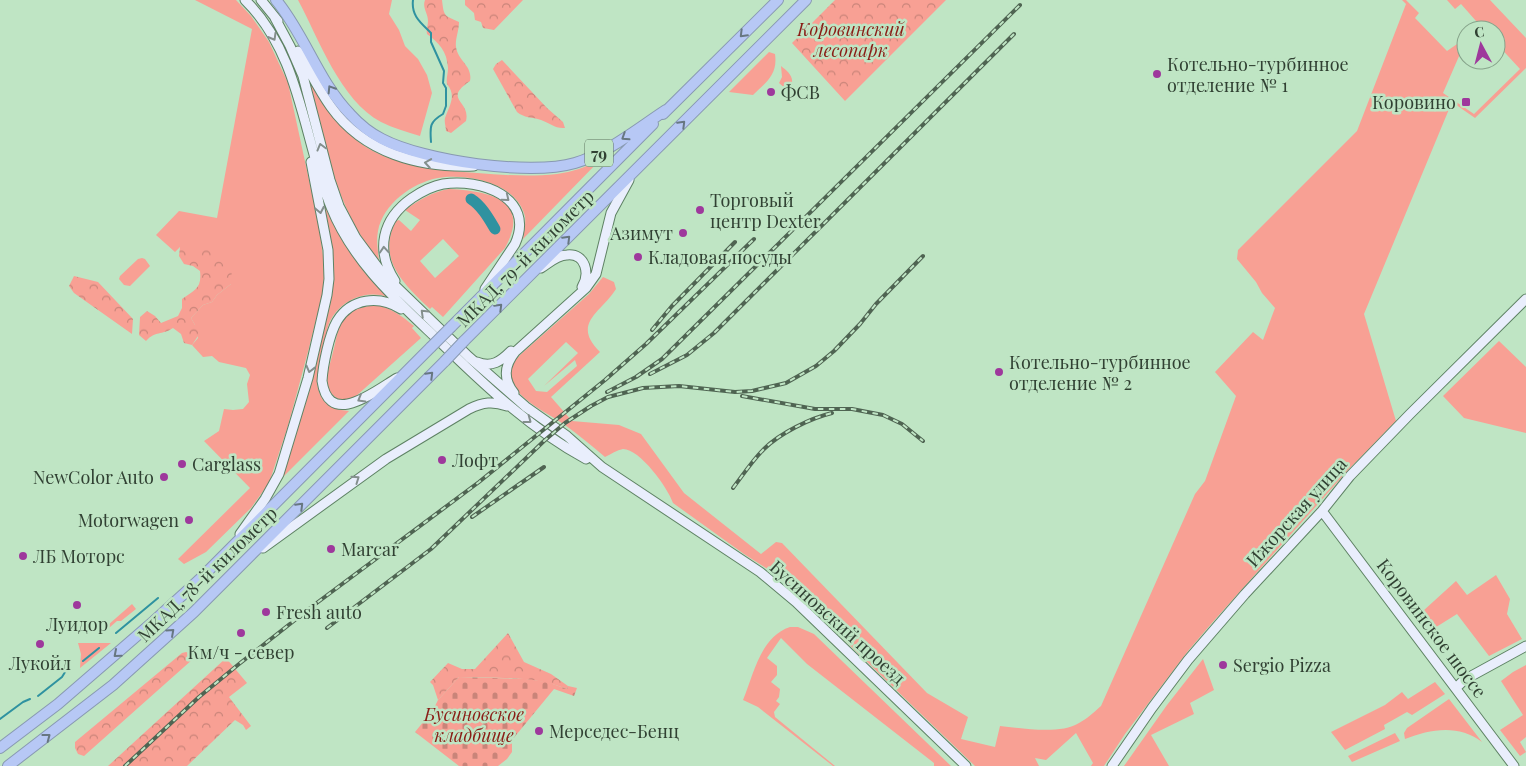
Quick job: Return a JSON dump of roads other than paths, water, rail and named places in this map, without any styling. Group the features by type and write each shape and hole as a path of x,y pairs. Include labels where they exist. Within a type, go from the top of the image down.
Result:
{"highway":[{"path":"276,0 296,28 339,102 368,131 397,146 424,154 494,166"},
{"name":"МКАД, 79-й километр","path":"404,374 778,0"},
{"name":"МКАД, 79-й километр","path":"415,390 806,0"},
{"name":"79","path":"494,166 543,168 576,163 605,150 666,110"},
{"name":"МКАД, 78-й километр","path":"0,748 58,704 154,621 230,550 404,374"},
{"name":"МКАД, 78-й километр","path":"8,766 113,685 194,612 415,390"}],"main road":[{"path":"245,0 263,21 283,55 299,98 325,193 339,225 365,266 464,366 513,408 563,446 602,467"},
{"path":"261,0 285,30 331,108 352,131 366,141 394,156 412,161 461,167 494,166"},
{"path":"275,18 303,76 330,180 339,206 366,254 382,273 470,357 526,406 567,436 602,467"},
{"path":"230,550 265,499 279,474 308,378 327,295 329,274 328,250 306,127"},
{"path":"526,406 508,384 506,369 509,360 515,352 586,288 596,274 611,213 634,172"},
{"path":"404,293 391,274 384,257 383,245 388,225 394,214 404,204 425,191 442,184 463,184 492,190 506,197 515,207 520,221 515,244 476,301"},
{"path":"470,357 486,365 501,361 581,288 587,275 584,264 580,259 568,254 560,256 533,274"},
{"path":"404,374 360,401 342,406 330,400 323,388 322,381 328,348 336,322 352,306 372,299 382,300 393,304 419,322"},
{"name":"Ижорская улица","path":"1112,766 1188,660 1245,594 1322,511 1350,476 1526,299"},
{"path":"246,560 386,459 470,409 483,403 492,402 513,408"},
{"name":"Бусиновский проезд","path":"602,467 767,578 838,641 966,766"},
{"name":"Коровинское шоссе","path":"1322,511 1514,766"},
{"path":"1456,688 1464,680 1526,646"}],"waterway":[{"path":"413,0 415,15 431,33 431,42 444,71 443,83 446,88 446,106 443,114 431,125 431,142"},
{"path":"471,199 482,209 495,229"},
{"path":"116,633 158,598"},
{"path":"83,661 99,648"},
{"path":"38,696 62,677 70,664"},
{"path":"0,719 30,699"}],"railway":[{"path":"607,392 636,377 662,359 1020,5"},
{"path":"650,374 687,355 714,333 1014,34"},
{"path":"125,766 199,697 239,664 314,605 479,482 605,380 646,344 754,239"},
{"path":"652,330 672,306 735,242"},
{"path":"327,628 431,549 544,441 565,423 591,406 608,397 643,388 679,386 735,392 752,391 786,383 816,366 834,351 923,256"},
{"path":"742,396 815,409 852,409 883,415 902,424 923,441"},
{"path":"733,488 756,458 778,437 815,418 832,413"},
{"path":"472,517 544,467"}],"place":[{"name":"Котельно-турбинное отделение № 1","path":"1157,74"},
{"name":"ФСВ","path":"771,92"},
{"name":"Коровино","path":"1466,102"},
{"name":"Торговый центр Dexter","path":"700,210"},
{"name":"Азимут","path":"683,233"},
{"name":"Кладовая посуды","path":"638,257"},
{"name":"Котельно-турбинное отделение № 2","path":"999,372"},
{"name":"Лофт","path":"442,460"},
{"name":"Carglass","path":"182,464"},
{"name":"NewColor Auto","path":"164,477"},
{"name":"Motorwagen","path":"189,520"},
{"name":"Marcar","path":"331,549"},
{"name":"ЛБ Моторс","path":"23,556"},
{"name":"Луидор","path":"77,605"},
{"name":"Fresh auto","path":"266,612"},
{"name":"Км/ч - север","path":"241,633"},
{"name":"Лукойл","path":"40,644"},
{"name":"Sergio Pizza","path":"1223,665"},
{"name":"Мерседес-Бенц","path":"539,731"}],"park label":[{"name":"Коровинский лесопарк","path":"851,39"},
{"name":"Бусиновское кладбище","path":"474,724"}]}
